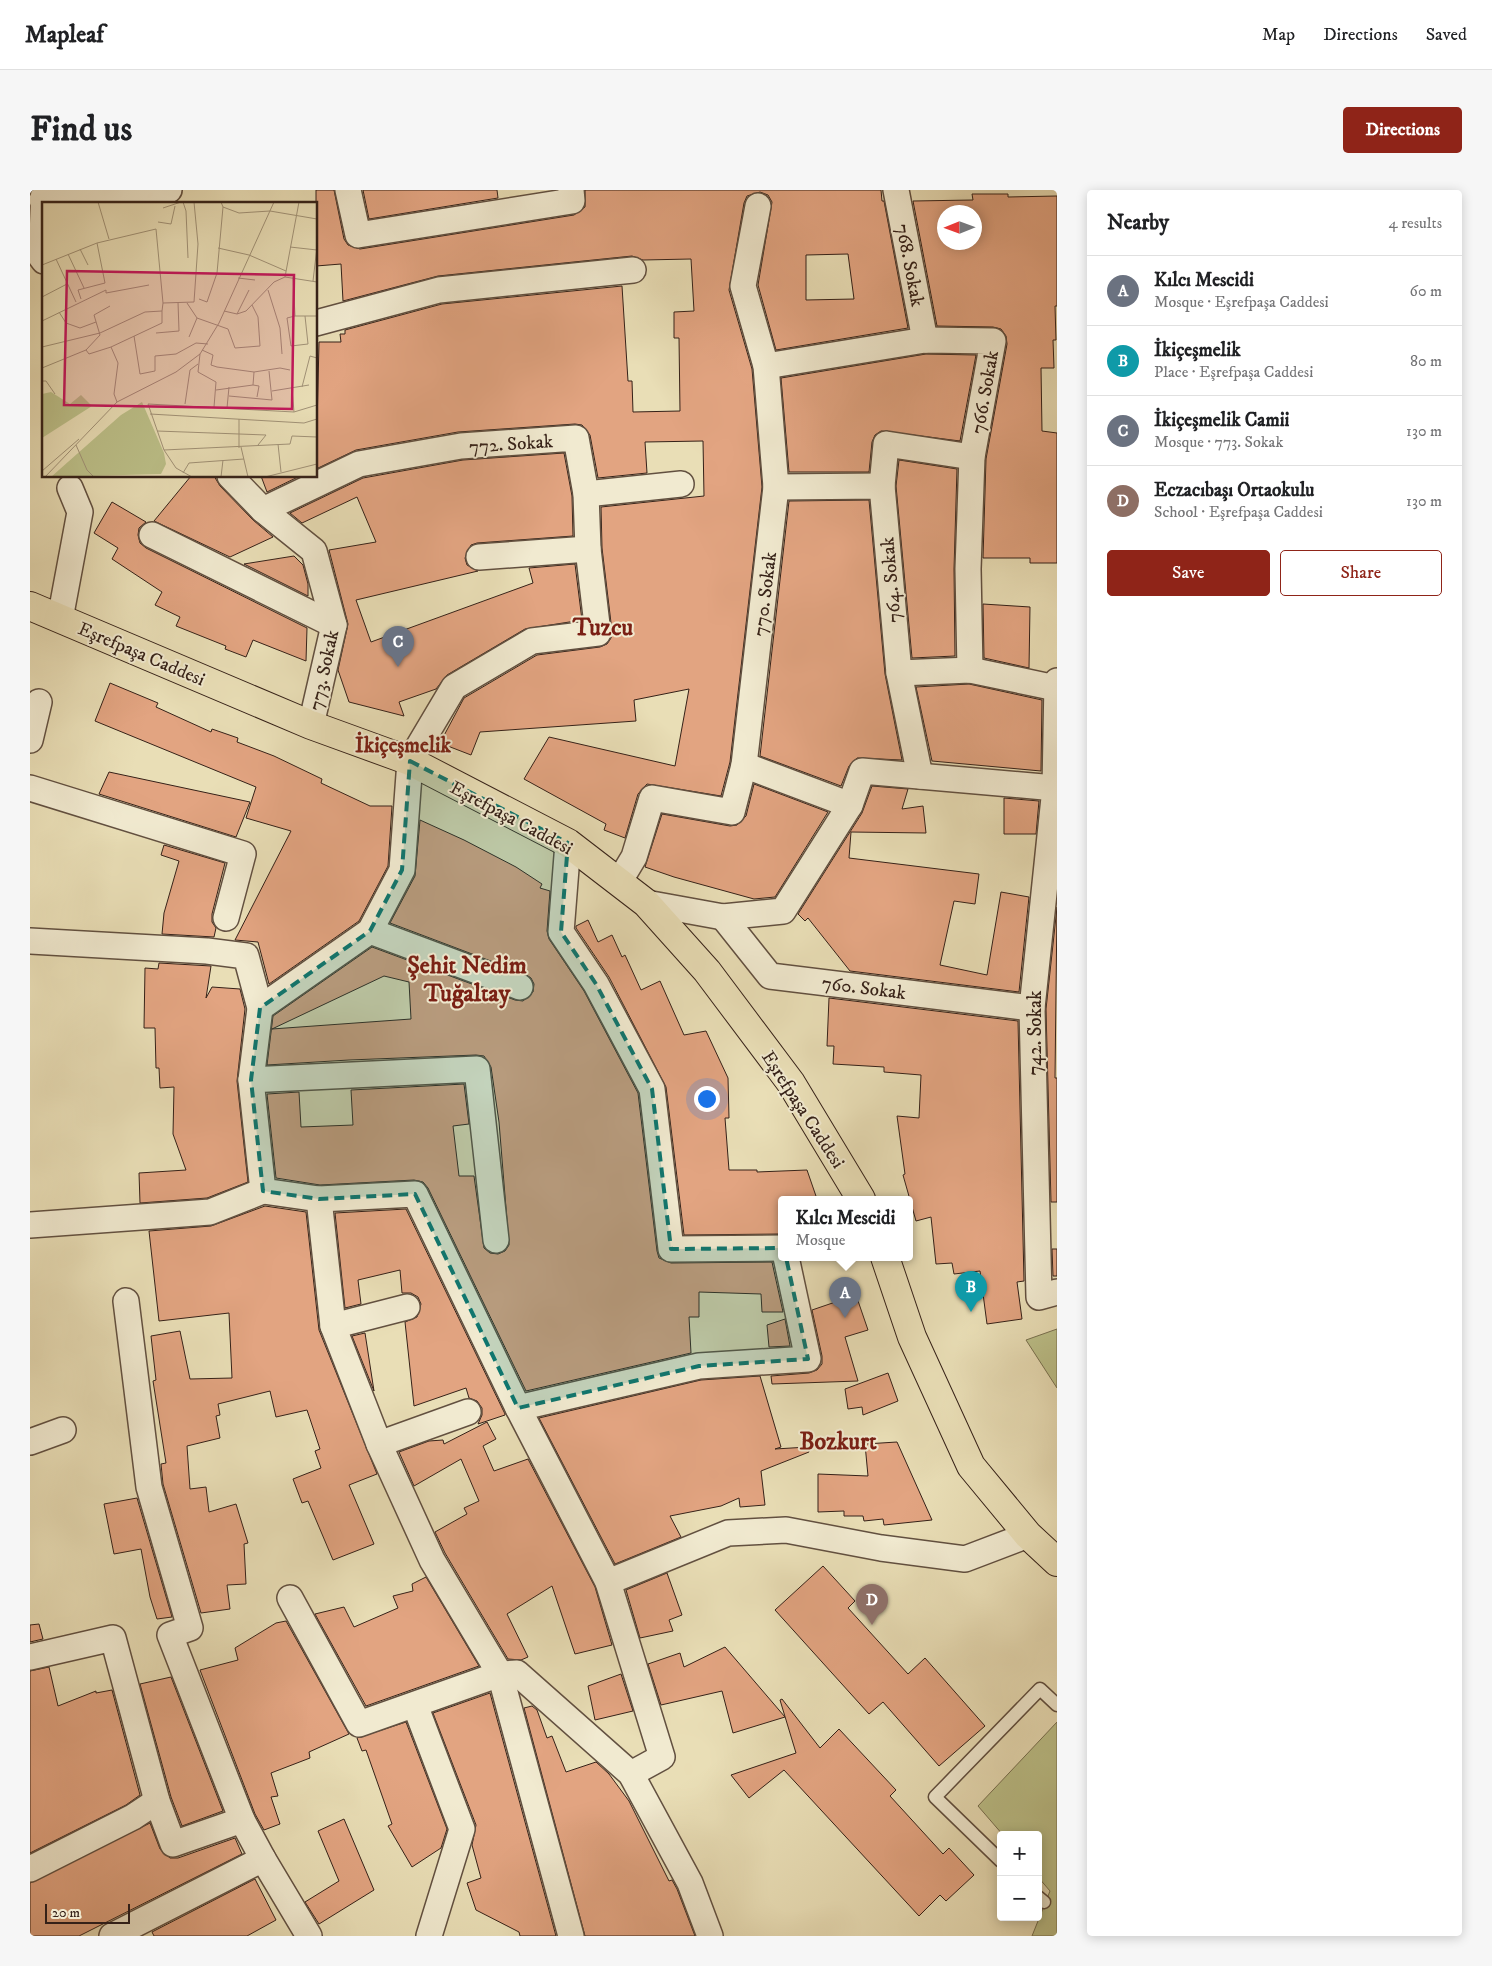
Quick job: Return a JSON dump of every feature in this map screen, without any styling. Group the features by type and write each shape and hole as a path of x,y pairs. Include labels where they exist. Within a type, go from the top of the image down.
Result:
{"main road":[{"name":"Eşrefpaşa Caddesi","path":"30,606 311,725 410,761 568,844 646,903 707,970 791,1083 859,1196"},
{"path":"886,1261 912,1337 971,1466 1028,1535 1057,1562"}],"street":[{"path":"43,195 160,190"},
{"path":"348,190 358,235 572,201 571,190"},
{"name":"768. Sokak","path":"896,190 925,340"},
{"name":"770. Sokak","path":"619,882 634,857 652,798 732,812 744,765 776,487 766,366 743,286 758,206"},
{"path":"38,258 42,208"},
{"path":"318,322 439,290 633,270"},
{"name":"766. Sokak","path":"766,366 925,340 993,342 972,457 968,569 970,670"},
{"name":"772. Sokak","path":"263,510 359,464 461,446 576,438 586,494 588,549 598,633 532,641 454,687 410,761"},
{"name":"764. Sokak","path":"920,776 899,673 882,486 886,444 972,457"},
{"name":"773. Sokak","path":"232,478 263,510 314,552 334,625 311,725"},
{"path":"586,494 681,484"},
{"path":"776,487 882,486"},
{"path":"60,619 80,512 70,488"},
{"path":"152,536 334,625"},
{"path":"479,557 588,549"},
{"path":"899,673 970,670 1057,685"},
{"name":"742. Sokak","path":"1048,1294 1032,1008 1055,788 1057,685"},
{"path":"30,740 39,702"},
{"path":"260,1008 370,931 402,870 410,761"},
{"path":"744,765 850,804"},
{"path":"646,903 723,918 783,911 850,804 862,772 1055,788"},
{"path":"30,788 243,854 226,918"},
{"path":"568,844 561,932 596,984 652,1089 671,1249 778,1248"},
{"name":"760. Sokak","path":"723,918 770,976 1032,1008"},
{"path":"370,931 520,988"},
{"path":"30,941 190,950 246,956 260,1008 252,1080 263,1191"},
{"path":"252,1080 477,1069 496,1240"},
{"path":"30,1225 210,1212 263,1191 319,1199 415,1194 518,1408 608,1582 662,1757 631,1774"},
{"path":"319,1199 333,1326 379,1444 432,1560 500,1674 571,1936"},
{"path":"518,1408 699,1366 808,1359 787,1261"},
{"path":"126,1301 149,1487 190,1628 170,1635 242,1820 309,1936"},
{"path":"333,1326 407,1307"},
{"path":"379,1444 468,1412"},
{"path":"30,1442 63,1430"},
{"path":"608,1582 728,1533 786,1530 881,1548 965,1559 1028,1535"},
{"path":"290,1598 359,1724 500,1674 516,1672 631,1774 690,1883 710,1936"},
{"path":"30,1657 113,1638 157,1801 173,1844 242,1820"},
{"path":"415,1705 462,1829 429,1936"},
{"path":"30,1869 133,1816 157,1801"},
{"path":"127,1934 263,1859"}],"lane":[{"path":"997,1857 935,1797 1040,1688 1057,1705"}],"highlighted area":[{"path":"410,761 568,843 561,932 596,984 652,1089 671,1249 784,1248 808,1359 699,1366 518,1408 415,1194 319,1199 263,1191 251,1080 260,1008 370,931 402,870"}],"green space":[{"path":"1057,1329 1057,1388 1026,1340"},
{"path":"1057,1722 1057,1936 1032,1936 1038,1921 1042,1921 1042,1911 1050,1891 1042,1882 1042,1831 1000,1831 978,1806"}],"building":[{"path":"316,190 334,190 344,239 348,245 360,249 574,215 585,207 585,190 881,190 908,328 776,350 758,285 772,202 768,195 760,192 747,196 744,203 729,290 752,369 762,487 730,762 721,796 647,784 638,794 625,838 604,830 606,824 524,779 549,737 675,766 689,689 634,700 636,721 480,732 471,755 440,743 464,698 537,655 600,647 607,644 611,638 612,631 602,548 601,507 704,496 703,441 645,442 647,473 598,478 590,435 582,425 575,424 458,432 356,450 318,468 319,342 341,342 340,334 345,334 345,330 442,304 622,286 628,381 632,381 633,412 680,411 679,338 674,338 674,312 694,311 691,259 643,260 632,256 438,276 343,301 341,264 318,266 318,202 316,202","holes":["848,254 854,299 806,300 806,255"]},
{"path":"363,190 497,190 498,198 369,219"},
{"path":"972,194 1008,194 1008,197 1057,196 1057,306 1055,306 1056,340 1053,340 1054,368 1041,368 1042,431 1057,433 1057,563 1030,563 1030,558 983,558 986,459 1007,344 1006,336 1001,329 993,327 937,326 913,201 973,200"},
{"path":"926,354 976,355 960,441 881,431 875,435 872,442 869,472 789,472 781,378"},
{"path":"564,453 572,496 573,536 477,543 471,545 465,558 467,565 478,571 356,600 371,642 533,583 529,568 575,564 582,620 525,629 447,675 436,689 399,702 404,716 349,702 338,670 348,624 329,550 376,542 357,497 302,523 290,513 363,478 463,460"},
{"path":"899,460 957,469 954,569 955,656 912,658 896,486"},
{"path":"189,478 215,478 220,486 253,520 273,537 230,557 154,521"},
{"path":"262,478 296,478 267,492"},
{"path":"869,500 885,674 902,760 857,758 849,766 841,786 760,756 789,501"},
{"path":"112,502 146,522 139,528 138,535 140,543 146,548 307,628 306,661 253,640 246,657 225,649 226,646 176,626 180,617 155,605 162,592 112,559 118,548 94,533"},
{"path":"294,556 303,565 308,584 308,596 244,564"},
{"path":"983,604 1030,607 1029,668 984,658"},
{"path":"110,683 158,703 156,707 211,732 212,729 238,738 237,742 274,756 322,779 321,783 370,806 392,806 388,866 359,921 269,984 258,942 235,940 291,831 246,818 256,787 95,721"},
{"path":"969,684 1042,700 1041,771 932,761 916,687"},
{"path":"109,772 250,802 236,837 99,794"},
{"path":"754,784 828,812 775,897 754,899 645,867 662,814 730,826 737,825 746,816"},
{"path":"872,786 908,789 902,809 923,806 926,833 851,832 849,858 979,874 975,904 954,901 940,965 987,975 1001,892 1029,897 1019,992 850,971 808,918 805,921 798,914 862,813"},
{"path":"1004,798 1039,801 1036,834 1004,834"},
{"path":"420,820 516,867 542,884 540,888 550,891 547,931 549,939 584,991 638,1093 659,1258 671,1263 772,1262 783,1312 762,1312 761,1294 699,1292 699,1317 689,1317 691,1353 526,1391 428,1188 423,1182 414,1180 320,1185 276,1178 267,1094 299,1092 301,1127 353,1125 351,1090 464,1084 469,1124 453,1126 459,1176 474,1176 484,1248 490,1253 498,1254 505,1251 509,1245 499,1122 491,1067 484,1056 349,1060 267,1065 273,1016 372,947 515,1000 523,1001 533,992 534,984 531,978 525,974 390,923 415,876","holes":["384,976 409,982 411,1019 272,1029"]},
{"path":"164,845 225,863 212,914 212,922 216,928 214,937 162,934 164,913 179,861 161,855"},
{"path":"1057,907 1055,1078 1057,1078 1057,1202 1051,1202 1046,1009"},
{"path":"588,920 598,942 612,935 622,957 625,955 641,990 660,981 684,1035 706,1031 728,1078 729,1118 725,1118 729,1170 757,1170 757,1172 807,1170 816,1196 778,1196 778,1234 684,1235 666,1087 609,977 576,926"},
{"path":"159,963 211,966 206,998 212,987 240,989 245,1009 237,1081 248,1182 207,1198 140,1203 139,1173 186,1170 173,1134 174,1087 160,1088 159,1068 156,1068 155,1028 144,1028 145,968 158,969"},
{"path":"829,998 1018,1021 1024,1281 1017,1282 1022,1319 987,1324 980,1271 954,1274 952,1263 936,1264 931,1217 916,1221 913,1210 913,1196 909,1196 903,1175 905,1174 897,1116 919,1118 921,1075 884,1072 884,1067 833,1064 834,1046 827,1046"},
{"path":"265,1206 306,1212 319,1330 377,1474 349,1485 374,1544 333,1560 308,1501 302,1503 293,1479 321,1468 315,1451 320,1449 307,1410 276,1417 270,1391 218,1404 220,1415 216,1416 220,1438 187,1446 190,1489 206,1487 209,1512 236,1504 248,1543 244,1544 246,1584 227,1585 230,1609 201,1613 163,1484 161,1464 166,1463 153,1381 156,1380 151,1336 180,1331 190,1379 232,1378 229,1313 159,1321 149,1231 211,1226"},
{"path":"406,1209 505,1415 478,1424 482,1415 482,1408 477,1401 469,1398 466,1388 414,1406 405,1322 417,1317 421,1304 418,1297 411,1293 402,1293 400,1270 358,1280 361,1304 345,1308 335,1213"},
{"path":"1052,1249 1057,1249 1057,1276 1053,1276"},
{"path":"856,1295 868,1330 845,1337 858,1381 772,1384 771,1376 809,1373 817,1370 822,1364 822,1356 812,1310"},
{"path":"785,1319 790,1346 769,1347 767,1325"},
{"path":"365,1333 374,1391 352,1336"},
{"path":"888,1373 898,1401 863,1415 862,1407 848,1409 845,1389"},
{"path":"760,1376 781,1447 775,1449 808,1447 809,1452 761,1471 765,1505 740,1507 739,1498 721,1506 670,1516 681,1537 615,1564 539,1418 701,1380"},
{"path":"487,1422 496,1439 483,1446 494,1471 528,1459 595,1587 612,1645 575,1654 552,1586 507,1614 528,1657 521,1660 508,1659 445,1553 435,1532 467,1514 464,1508 479,1501 461,1459 414,1486 399,1452 429,1441 443,1440 444,1444"},
{"path":"897,1442 932,1520 884,1525 883,1519 864,1521 863,1516 844,1516 844,1511 818,1512 818,1474 868,1476 865,1444"},
{"path":"137,1498 172,1617 157,1619 150,1597 141,1549 114,1554 104,1504"},
{"path":"823,1566 855,1601 848,1608 908,1674 925,1658 985,1726 939,1766 883,1702 869,1714 775,1610"},
{"path":"667,1573 682,1615 669,1620 673,1631 640,1638 626,1590"},
{"path":"426,1577 479,1666 366,1706 315,1614 344,1607 354,1627 398,1608 393,1596 413,1591 412,1584"},
{"path":"286,1621 349,1734 309,1752 310,1758 271,1773 278,1796 271,1797 280,1824 264,1830 255,1814 200,1670 238,1660 235,1648 276,1623"},
{"path":"39,1624 43,1639 30,1642 30,1625"},
{"path":"725,1647 785,1717 733,1733 722,1691 661,1705 648,1664 680,1653 684,1667"},
{"path":"49,1667 58,1706 96,1691 96,1693 112,1690 140,1795 126,1805 30,1853 30,1671"},
{"path":"621,1674 633,1711 595,1720 588,1686"},
{"path":"171,1677 223,1811 182,1826 171,1797 140,1684"},
{"path":"490,1693 556,1936 520,1936 519,1932 476,1910 467,1883 481,1878 472,1845 476,1825 433,1713"},
{"path":"782,1699 820,1748 839,1729 896,1790 890,1796 943,1854 949,1848 974,1875 946,1901 940,1895 919,1916 784,1770 749,1798 731,1775 796,1753 780,1700"},
{"path":"532,1706 537,1710 547,1738 552,1736 566,1772 596,1762 609,1774 629,1801 669,1881 672,1880 677,1889 695,1936 585,1936 524,1708"},
{"path":"406,1722 447,1829 441,1848 412,1867 388,1826 392,1824 366,1750 362,1751 357,1738"},
{"path":"344,1819 374,1890 319,1924 305,1902 339,1881 318,1831"},
{"path":"150,1823 160,1849 170,1858 178,1858 235,1838 242,1854 79,1936 30,1936 30,1883"},
{"path":"255,1879 276,1920 247,1936 154,1936 152,1932"}],"place":[{"name":"İkiçeşmelik Camii","path":"398,667"},
{"name":"İkiçeşmelik","path":"971,1312"},
{"name":"Kılcı Mescidi","path":"845,1318"},
{"name":"Eczacıbaşı Ortaokulu","path":"872,1625"}],"district":[{"name":"Tuzcu","path":"603,627"},
{"name":"İkiçeşmelik","path":"403,745"},
{"name":"Şehit Nedim Tuğaltay","path":"467,979"},
{"name":"Bozkurt","path":"838,1441"}]}
